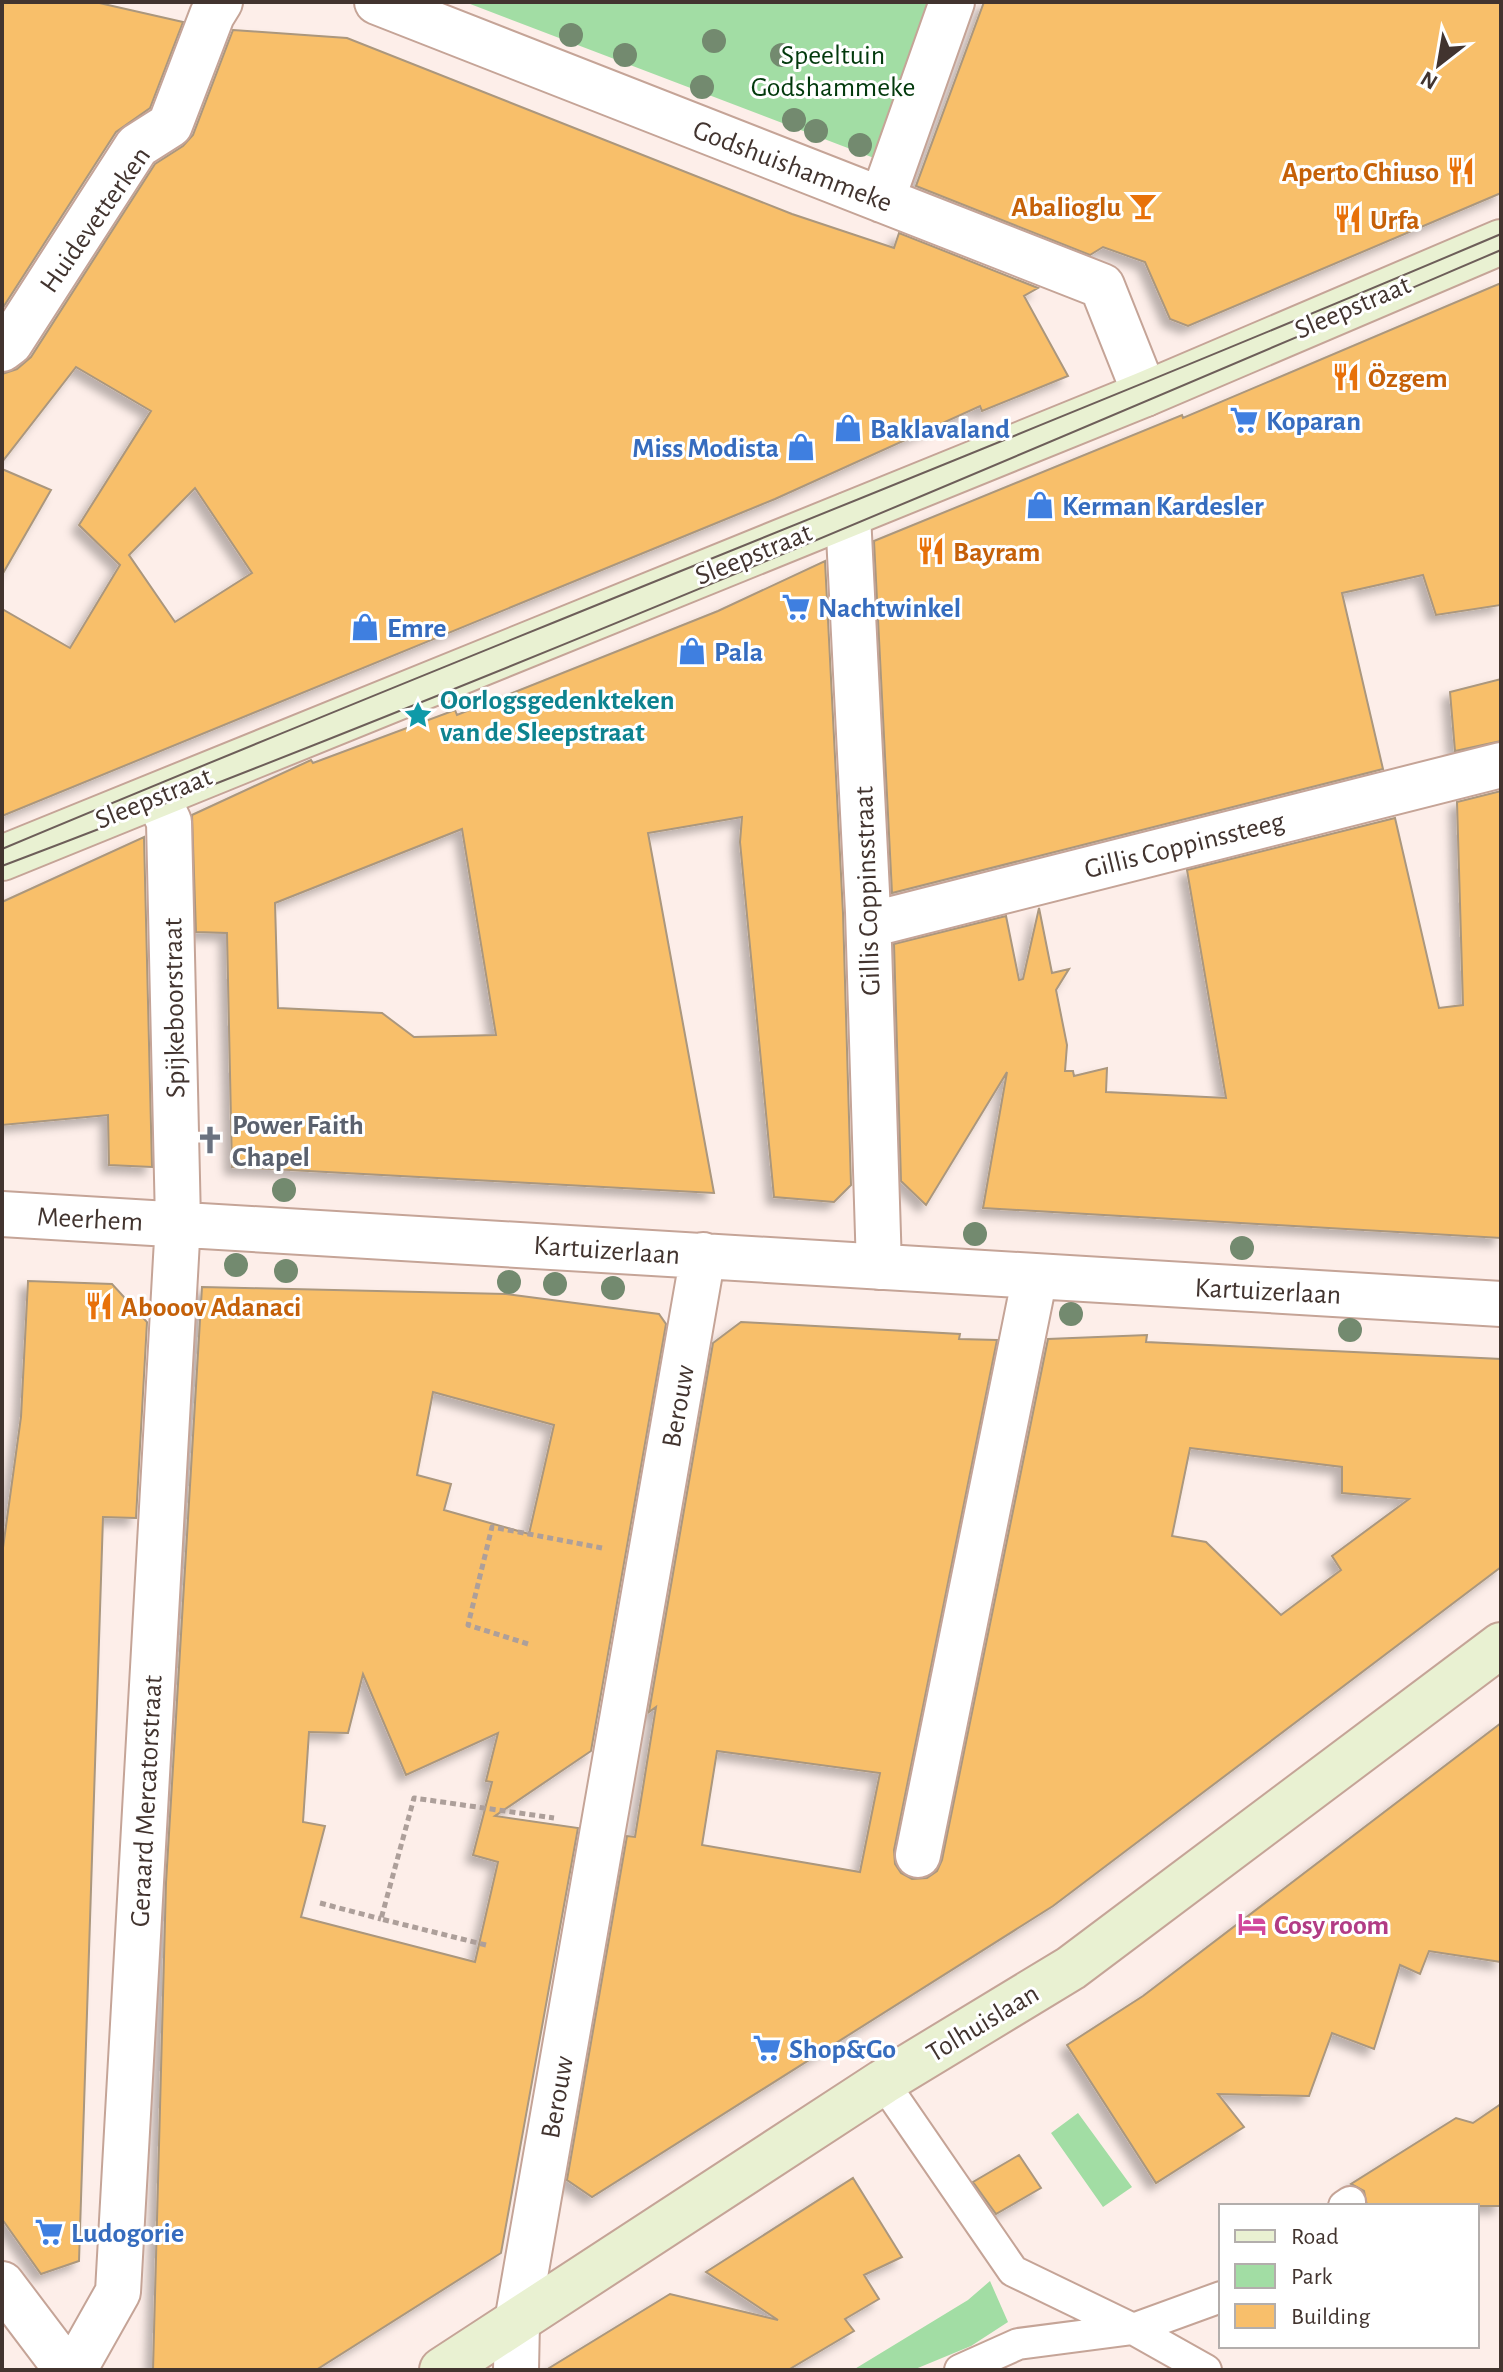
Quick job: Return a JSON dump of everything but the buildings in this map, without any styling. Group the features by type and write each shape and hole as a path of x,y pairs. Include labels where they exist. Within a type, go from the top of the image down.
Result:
{"street":[{"name":"Huidevetterken","path":"2,349 10,343 137,146 170,125 212,15 220,2"},
{"name":"Godshuishammeke","path":"377,2 1102,286 1145,394"},
{"path":"882,200 952,2"},
{"name":"Sleepstraat","path":"2,858 1145,394 1501,242"},
{"name":"Gillis Coppinsstraat","path":"848,515 869,925 879,1267"},
{"name":"Gillis Coppinssteeg","path":"869,925 1501,765"},
{"name":"Spijkeboorstraat","path":"157,796 169,822 178,1222"},
{"name":"Meerhem","path":"2,1214 178,1222"},
{"name":"Kartuizerlaan","path":"178,1222 1501,1304"},
{"name":"Geraard Mercatorstraat","path":"74,2370 118,2292 178,1222"},
{"name":"Berouw","path":"516,2370 517,2322 703,1255"},
{"path":"918,1855 1035,1276"},
{"name":"Tolhuislaan","path":"442,2370 883,2082 1071,1968 1501,1645"},
{"path":"2,2284 67,2370"}],"lane":[{"path":"883,2082 1013,2271 1133,2329 1206,2370"},
{"path":"960,2370 1018,2344 1133,2329 1219,2298"}],"path":[{"path":"528,1644 468,1625 492,1527 650,1558"},
{"path":"381,1919 414,1798 603,1824"},
{"path":"320,1903 486,1945"}],"green space":[{"name":"Speeltuin Godshammeke","path":"465,2 932,2 874,158"},
{"path":"1078,2113 1132,2187 1103,2207 1051,2133"},
{"path":"990,2281 1008,2322 971,2346 913,2370 853,2370 968,2300"}],"tram line":[{"path":"2,849 1501,234"},
{"path":"2,866 567,643 1501,250"}],"place":[{"name":"Aperto Chiuso","path":"1461,171"},
{"name":"Abalioglu","path":"1143,206"},
{"name":"Urfa","path":"1348,219"},
{"name":"Özgem","path":"1346,377"},
{"name":"Koparan","path":"1244,420"},
{"name":"Baklavaland","path":"848,428"},
{"name":"Miss Modista","path":"801,447"},
{"name":"Kerman Kardesler","path":"1040,505"},
{"name":"Bayram","path":"931,551"},
{"name":"Nachtwinkel","path":"796,607"},
{"name":"Emre","path":"365,627"},
{"name":"Pala","path":"692,651"},
{"name":"Oorlogsgedenkteken van de Sleepstraat","path":"418,715"},
{"name":"Power Faith Chapel","path":"210,1140"},
{"name":"Abooov Adanaci","path":"99,1306"},
{"name":"Cosy room","path":"1252,1924"},
{"name":"Shop&Go","path":"767,2048"},
{"name":"Ludogorie","path":"49,2232"}]}
